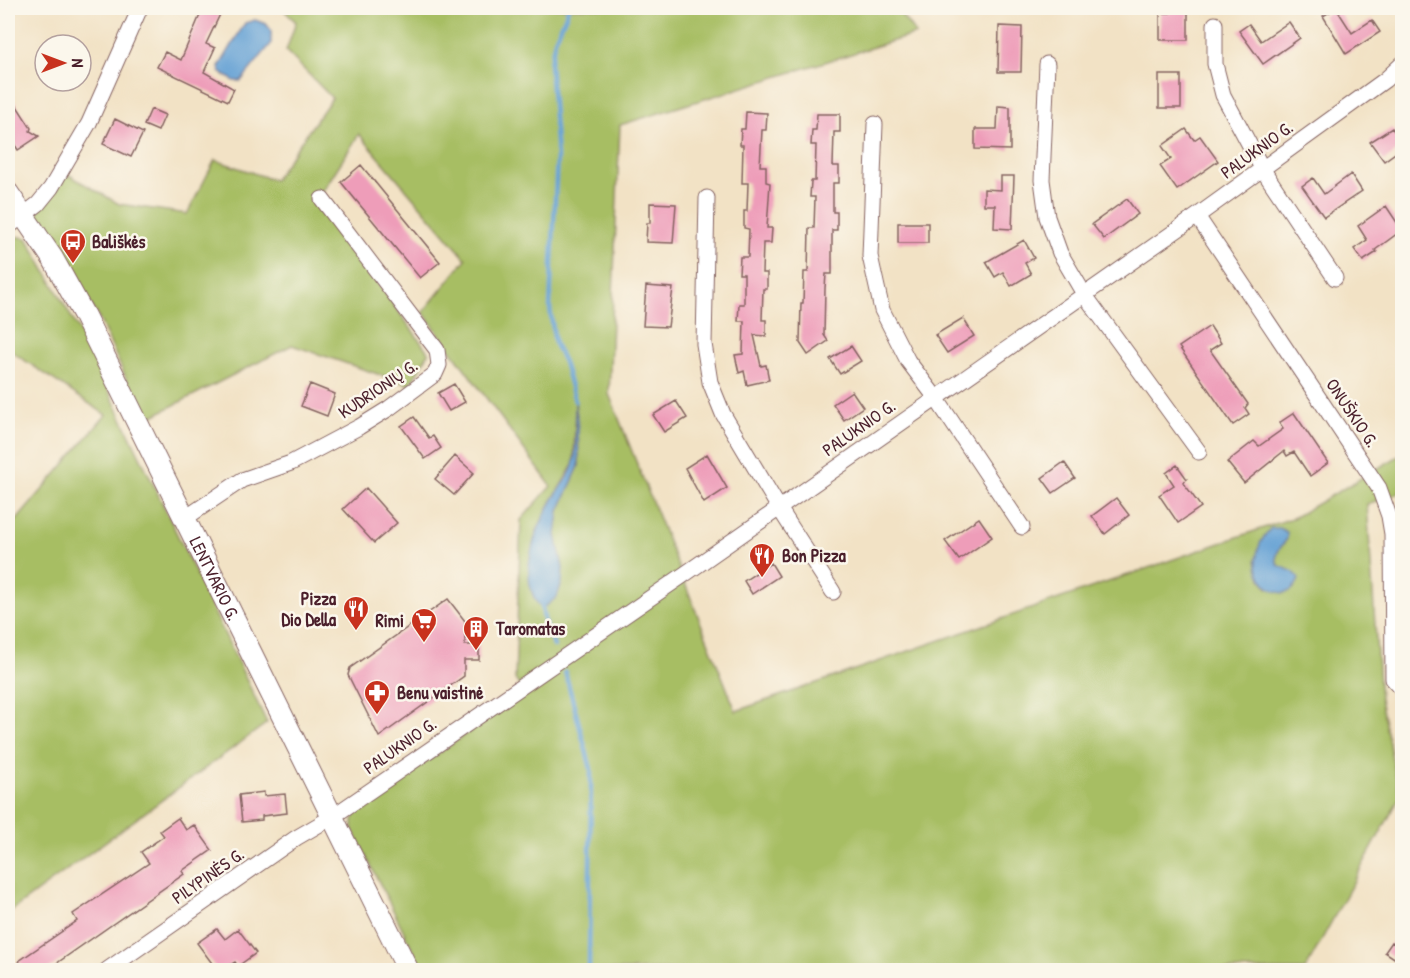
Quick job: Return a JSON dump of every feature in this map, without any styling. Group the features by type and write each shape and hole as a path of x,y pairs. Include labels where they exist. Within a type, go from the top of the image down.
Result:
{"main road":[{"name":"LENTVARIO G.","path":"8,193 15,221 53,259 84,315 408,970"}],"street":[{"path":"15,221 38,204 51,188 89,123 140,8"},
{"path":"1215,24 1215,64 1223,95 1263,170 1335,278"},
{"path":"1047,64 1042,180 1047,217 1060,253 1084,294 1199,452"},
{"name":"PALUKNIO G.","path":"332,817 1263,170 1385,80 1402,64"},
{"path":"875,124 870,256 882,310 908,361 936,398 1022,527"},
{"path":"707,198 704,344 710,382 723,414 833,592"},
{"name":"KUDRIONIŲ G.","path":"184,519 242,480 291,463 359,427 388,409 435,374 440,365 437,350 322,199"},
{"name":"ONUŠKIO G.","path":"1197,216 1379,488 1389,516 1392,534 1392,679 1402,689"},
{"name":"PILYPINĖS G.","path":"107,970 296,838 332,817"}],"green space":[{"path":"282,8 896,8 916,34 620,125 609,394 736,711 1295,517 1402,454 1402,492 1367,504 1380,699 1400,797 1305,970 423,970 353,830 353,820 357,811 524,693 515,679 521,520 551,486 423,312 466,259 359,134 317,200 429,353 410,385 292,345 145,420 97,314 33,218 64,172 119,204 187,214 215,160 274,180 332,98 286,51 296,22","holes":["575,406 579,466 559,511 556,535 563,568 530,558 536,533 574,463","1287,539 1277,554 1278,565 1268,588 1261,579 1256,560"]},
{"path":"12,236 27,238 86,343 267,723 8,913 8,516 16,521 106,415 8,349 8,238"}],"water":[{"path":"255,20 266,24 271,30 271,44 241,81 234,81 220,72 219,67 245,23"},
{"path":"575,401 579,466 559,511 556,535 563,568 562,582 557,597 546,606 539,606 529,581 531,553 540,525 573,466 576,446"},
{"path":"1271,528 1279,528 1287,532 1287,539 1276,557 1278,565 1294,572 1299,579 1292,589 1283,593 1273,590 1265,583 1259,572 1257,559 1260,544"}],"building":[{"path":"203,8 223,8 206,44 215,48 204,72 234,89 228,101 157,67 165,52 181,60"},
{"path":"1170,8 1188,8 1188,40 1160,40 1160,13 1170,13"},
{"path":"1336,8 1352,33 1372,20 1380,32 1346,54 1323,16"},
{"path":"1289,22 1300,38 1263,64 1239,31 1249,24 1261,41"},
{"path":"999,26 1022,27 1021,72 998,72"},
{"path":"1159,75 1181,75 1181,108 1159,108"},
{"path":"8,92 31,128 30,131 39,136 18,150 8,134"},
{"path":"998,106 1010,107 1010,150 975,149 975,129 997,129"},
{"path":"151,109 165,115 158,131 144,125"},
{"path":"746,112 767,113 766,130 762,130 760,166 766,166 766,182 770,183 767,228 772,228 771,243 763,243 762,273 767,273 767,289 763,289 762,320 766,320 766,336 754,335 761,366 766,365 769,380 747,385 744,371 739,373 735,355 743,354 744,321 738,321 739,304 744,304 744,274 739,274 740,257 748,257 749,229 744,228 744,211 747,211 748,183 742,183 743,145 740,145 741,129 745,129"},
{"path":"817,114 840,114 840,132 834,132 833,166 839,166 839,183 833,183 833,212 837,212 837,230 832,230 832,274 826,274 825,288 824,335 828,341 808,355 800,343 801,303 803,303 804,272 808,272 809,228 814,228 815,197 810,197 811,181 815,181 816,145 811,145 812,130 816,130"},
{"path":"115,119 143,133 131,157 103,144"},
{"path":"1392,128 1402,142 1402,148 1384,161 1370,142"},
{"path":"1186,129 1194,140 1200,136 1218,161 1177,190 1160,166 1171,159 1162,146"},
{"path":"361,165 440,262 420,278 341,182"},
{"path":"1351,174 1362,191 1324,217 1302,186 1313,178 1324,194"},
{"path":"1001,176 1014,176 1012,229 994,228 995,205 984,205 984,189 1001,190"},
{"path":"1127,199 1138,214 1104,239 1092,224"},
{"path":"650,203 676,204 673,243 646,242 647,223 650,223"},
{"path":"1386,206 1402,230 1363,261 1354,249 1367,240 1358,226"},
{"path":"898,223 928,223 928,243 898,243"},
{"path":"1024,240 1034,258 1025,263 1031,274 1011,286 1003,272 995,277 986,262"},
{"path":"646,286 673,288 668,327 643,326"},
{"path":"963,318 974,336 947,353 935,335"},
{"path":"1210,326 1221,343 1210,350 1248,404 1245,408 1249,414 1233,425 1179,347"},
{"path":"851,346 861,361 840,374 830,359"},
{"path":"310,384 335,394 327,416 301,406"},
{"path":"454,384 465,402 449,411 438,393"},
{"path":"852,391 863,407 844,420 833,404"},
{"path":"676,401 687,418 664,432 653,415"},
{"path":"1294,413 1328,463 1310,476 1294,452 1287,456 1284,451 1244,483 1227,462 1254,441 1259,446 1283,429 1279,423"},
{"path":"414,417 429,438 433,436 441,448 425,459 401,426"},
{"path":"707,454 727,488 704,503 685,468"},
{"path":"455,456 474,473 454,495 435,479"},
{"path":"1064,462 1075,478 1053,493 1042,478"},
{"path":"1177,465 1187,479 1183,482 1201,507 1178,523 1159,495 1174,485 1166,473"},
{"path":"366,488 397,523 374,543 343,509"},
{"path":"1116,498 1129,515 1105,534 1092,516"},
{"path":"979,518 992,537 959,560 945,541"},
{"name":"Bon Pizza","path":"771,563 779,576 752,594 744,581"},
{"name":"Rimi","path":"448,599 465,621 465,645 479,645 479,660 464,660 464,676 379,737 348,675 350,668"},
{"path":"264,792 264,796 285,794 287,813 262,816 262,820 242,822 239,795"},
{"path":"178,818 186,830 194,825 212,850 182,871 184,874 47,970 25,970 19,961 77,921 73,914 149,863 141,852 164,836 160,831"},
{"path":"217,929 225,939 238,929 256,953 238,966 235,962 222,970 217,970 197,943"},
{"path":"1392,942 1402,948 1402,963 1385,952"}],"waterway":[{"path":"568,8 555,40 550,63 557,156 550,308 555,344 564,362 575,401"},
{"path":"542,606 545,626 554,646"},
{"path":"565,672 591,769 589,970"}],"place":[{"name":"Bališkės","path":"73,265"},
{"name":"Bon Pizza","path":"762,579"},
{"name":"Pizza Dio Della","path":"356,632"},
{"name":"Rimi","path":"424,644"},
{"name":"Taromatas","path":"476,652"},
{"name":"Benu vaistinė","path":"377,716"}]}
